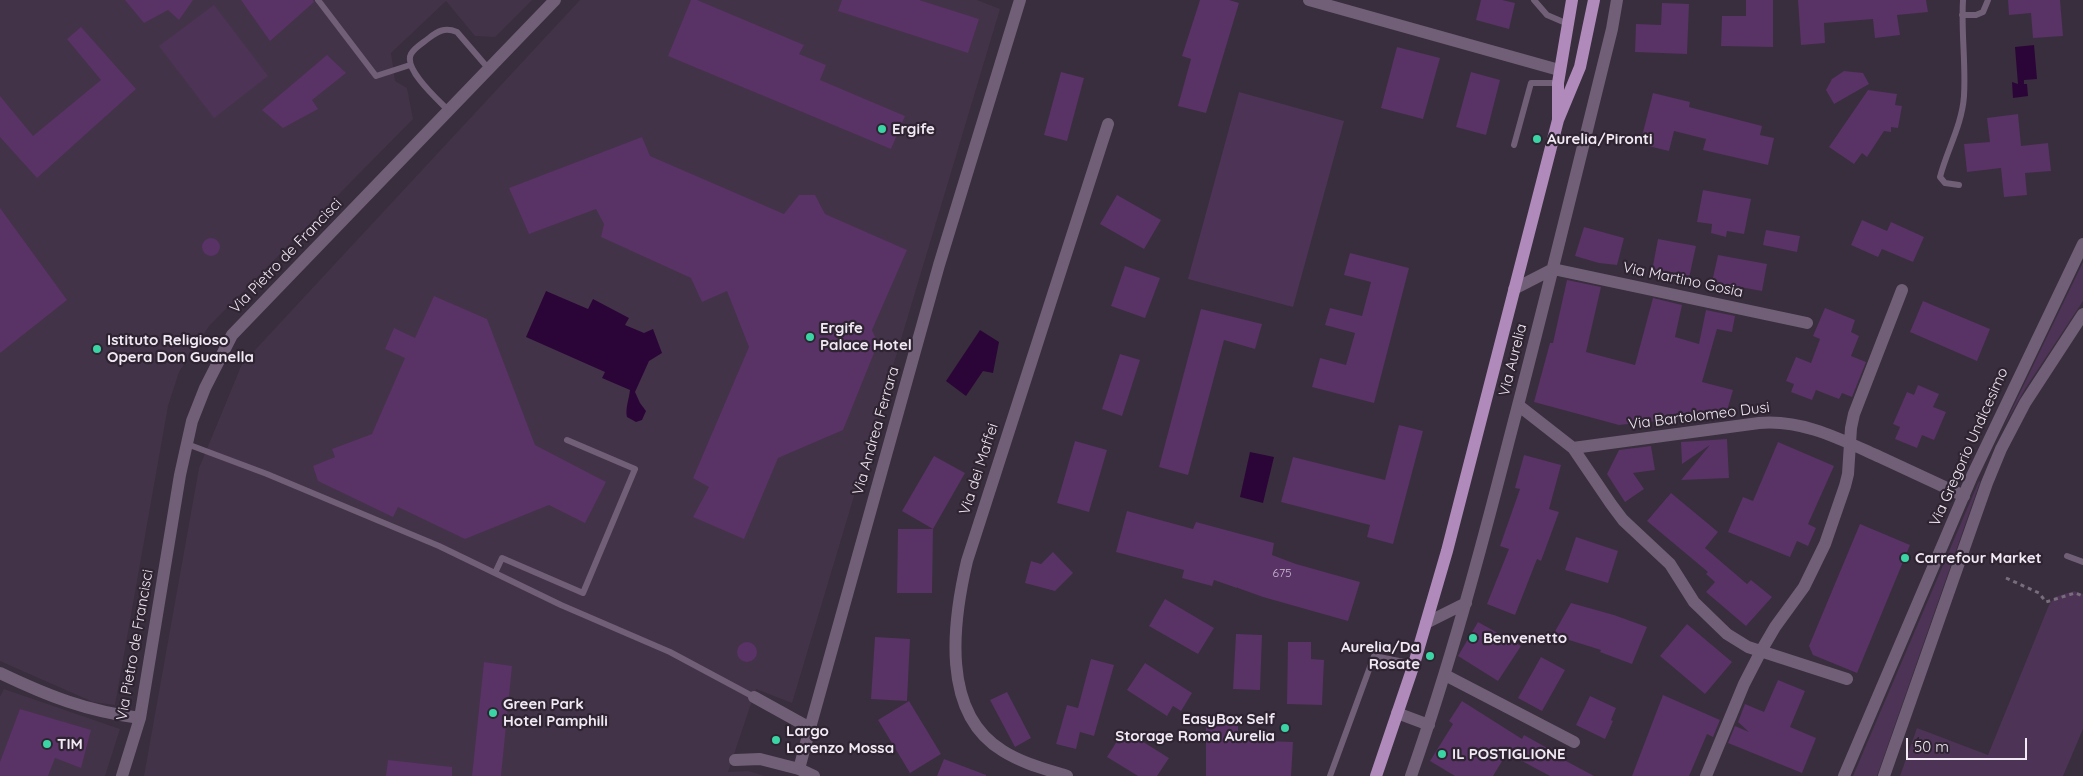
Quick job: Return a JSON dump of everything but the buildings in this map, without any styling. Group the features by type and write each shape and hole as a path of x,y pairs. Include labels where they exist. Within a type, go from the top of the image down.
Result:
{"main road":[{"name":"Via Aurelia","path":"1558,120 1558,76 1572,0"},
{"name":"Via Aurelia","path":"1376,776 1414,664 1447,551 1558,120 1580,67 1594,0"}],"street":[{"name":"Via Pietro de Francisci","path":"122,776 140,718 192,421 232,335 555,0"},
{"name":"Via Andrea Ferrara","path":"810,728 936,275 1020,0"},
{"path":"1309,0 1558,76"},
{"name":"Via Aurelia","path":"1411,776 1446,675 1466,603 1553,269 1612,29 1617,0"},
{"name":"Via dei Maffei","path":"1067,776 1034,766 1011,756 990,742 978,731 971,719 962,695 955,651 956,614 967,561 1108,124"},
{"name":"Via Gregorio Undicesimo","path":"1844,776 1964,496 2016,382 2083,244"},
{"path":"1514,289 1553,269"},
{"name":"Via Martino Gosia","path":"1553,269 1807,324"},
{"path":"1706,776 1744,684 1760,651 1804,587 1826,544 1846,486 1854,414 1902,290"},
{"name":"Via Gregorio Undicesimo","path":"1884,776 1987,483 1999,454 2025,403 2083,314"},
{"path":"1518,405 1573,448 1623,520 1670,564 1694,602 1733,638 1748,647 1847,679"},
{"name":"Via Bartolomeo Dusi","path":"1573,448 1772,422 1802,426 1850,443 1964,496"},
{"path":"1426,623 1466,603"},
{"path":"0,673 40,692 74,704 94,710 140,718"},
{"path":"1446,675 1574,742"},
{"path":"754,697 810,728 798,769"},
{"path":"1397,713 1429,725"},
{"path":"735,760 760,759 798,769 814,776"}],"lane":[{"path":"318,0 376,76 410,65"},
{"path":"1534,0 1547,15 1568,24"},
{"path":"1959,185 1945,183 1940,177 1945,157 1959,124 1964,97 1963,0"},
{"path":"1962,15 1976,15 1983,12 1988,0"},
{"path":"448,110 424,86 410,65 411,54 438,31 450,29 457,32 488,68"},
{"path":"1514,144 1531,83 1558,76"},
{"path":"496,574 502,558 583,593 635,469 567,440"},
{"path":"187,444 267,474 430,542 561,605 670,652 754,697"},
{"path":"2067,556 2083,562"},
{"path":"1330,776 1374,656 1414,664"}],"path":[{"path":"2006,578 2039,593 2046,602 2075,593 2083,596"}],"shaded area":[{"name":"Istituto Religioso Opera Don Guanella","path":"0,0 532,0 495,37 475,36 446,1 391,53 395,81 407,88 413,119 209,326 179,372 168,406 115,705 93,702 0,661"},
{"path":"580,0 977,0 1000,9 792,703 756,689 728,772 748,771 765,776 144,776 199,468 242,364"},
{"path":"214,5 268,76 214,118 159,46"},
{"path":"2034,45 2037,79 2024,80 2024,84 2027,84 2028,96 2013,98 2012,82 2018,84 2015,47"},
{"path":"1239,92 1344,121 1293,307 1188,279"},
{"path":"2083,262 2083,301 2025,389 2004,426"},
{"path":"546,291 588,309 593,299 629,318 625,325 644,333 653,329 662,353 649,361 635,392 646,411 642,420 636,422 627,417 630,390 602,378 605,372 526,337"},
{"path":"980,330 999,342 993,373 983,371 966,396 946,381"},
{"path":"1250,452 1274,457 1263,503 1240,497"},
{"path":"1979,481 1877,776 1853,776"},
{"path":"2074,591 2083,594 2083,729 2063,776 1900,776 1917,728 1988,755 2049,605 2055,597"},
{"path":"4,689 120,729 105,776 0,776 0,697"}],"place":[{"name":"Ergife","path":"882,129"},
{"name":"Aurelia/Pironti","path":"1537,139"},
{"name":"Ergife Palace Hotel","path":"810,337"},
{"name":"Istituto Religioso Opera Don Guanella","path":"97,349"},
{"name":"Carrefour Market","path":"1905,558"},
{"name":"Benvenetto","path":"1473,638"},
{"name":"Aurelia/Da Rosate","path":"1430,656"},
{"name":"Green Park Hotel Pamphili","path":"493,713"},
{"name":"EasyBox Self Storage Roma Aurelia","path":"1285,728"},
{"name":"Largo Lorenzo Mossa","path":"776,740"},
{"name":"TIM","path":"47,744"},
{"name":"IL POSTIGLIONE","path":"1442,754"}]}
